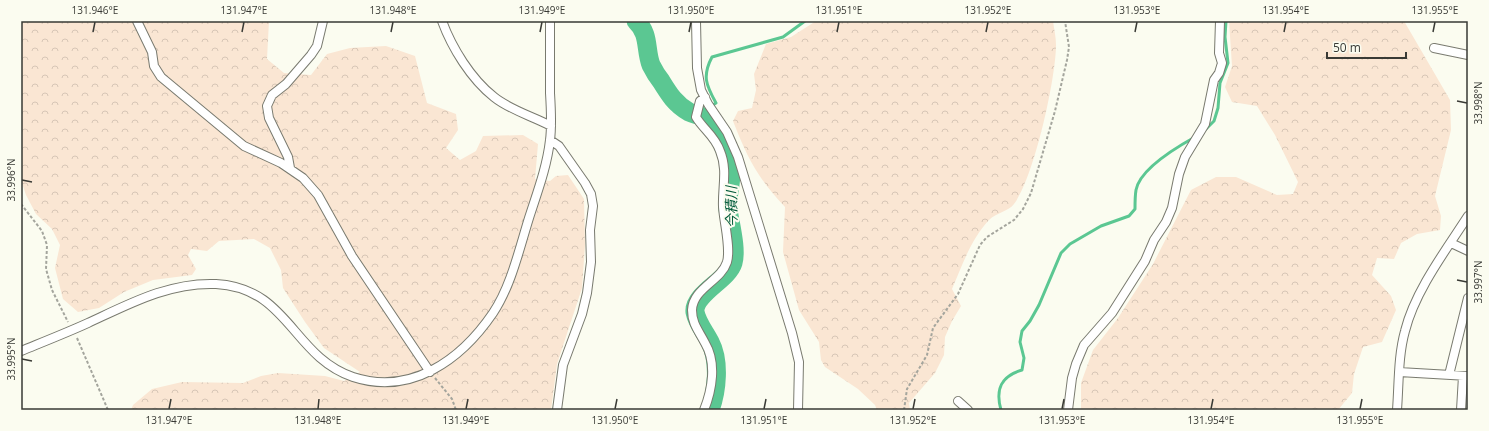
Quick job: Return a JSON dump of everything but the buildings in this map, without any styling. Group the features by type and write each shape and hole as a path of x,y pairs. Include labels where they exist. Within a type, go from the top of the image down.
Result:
{"street":[{"path":"137,21 152,52 154,66 161,77 244,146 290,168 303,178 318,195 352,256 430,372"},
{"path":"290,168 283,146 268,118 267,106 272,95 286,84 317,46 322,21"},
{"path":"442,21 472,75 479,83 494,97 551,126"},
{"path":"21,352 158,292 183,287 215,284 238,287 263,299 276,308 308,348 325,362 351,376 377,383 405,382 430,372 450,359 469,342 493,313 510,277 546,164 550,140 550,21"},
{"path":"696,21 697,68 701,90 727,132 738,157 779,290 799,362 798,410"},
{"path":"1068,410 1072,378 1084,345 1112,313 1145,261 1154,240 1166,222 1172,208 1179,174 1185,157 1205,124 1214,80 1219,73 1222,63 1219,53 1220,21"},
{"path":"1434,48 1468,55"},
{"path":"704,410 710,396 712,380 710,352 694,325 692,306 695,298 722,270 727,262 723,208 724,163 720,149 713,136 696,116 700,101 705,97"},
{"path":"550,140 559,146 585,183 591,194 593,206 590,230 591,262 587,293 582,314 563,365 557,410"},
{"path":"1397,410 1400,353 1410,314 1468,216"},
{"path":"1451,243 1468,252"},
{"path":"1450,375 1468,298"},
{"path":"1399,372 1466,376 1461,410"},
{"path":"958,401 968,410"}],"path":[{"path":"904,410 907,390 927,355 933,328 958,294 980,245 987,237 1001,230 1014,220 1023,209 1031,194 1051,125 1067,60 1069,47 1065,21"},
{"path":"21,204 42,231 47,245 46,269 52,290 72,330 80,342 108,410"},
{"path":"430,372 452,399 456,410"}],"green space":[{"path":"21,21 269,21 267,59 284,73 311,75 327,54 350,48 386,46 415,56 427,103 456,114 458,130 446,148 460,160 476,151 483,136 523,135 538,144 535,179 550,181 556,176 568,175 584,199 585,245 582,288 557,364 551,410 131,410 133,405 152,389 182,382 243,383 261,376 278,373 325,376 344,381 360,372 324,348 283,288 281,270 270,248 254,239 219,241 207,251 191,249 188,255 196,269 192,275 153,280 124,292 99,308 78,312 63,299 55,268 60,245 52,229 36,214 26,195 21,180"},
{"path":"816,21 1053,21 1056,45 1052,80 1048,103 1029,173 1022,191 1014,204 989,220 977,236 968,253 952,289 961,306 945,337 944,355 935,373 909,403 910,410 877,410 875,405 858,389 825,367 821,360 819,342 799,310 783,252 785,207 760,177 748,157 733,121 738,111 752,108 756,90 754,74 766,44 791,37"},
{"path":"1229,21 1404,21 1450,100 1451,130 1435,196 1441,216 1440,230 1417,234 1401,243 1394,259 1377,258 1372,275 1391,296 1396,310 1382,342 1363,347 1354,374 1352,393 1338,410 1081,410 1081,383 1093,350 1118,318 1153,264 1191,190 1216,177 1236,177 1277,195 1293,194 1298,182 1275,135 1257,106 1232,102 1225,87 1232,66"}],"waterway":[{"name":"今積川","path":"636,21 645,36 649,59 657,75 680,106 689,112 703,117 713,127 722,142 730,167 731,177 728,209 734,244 733,263 725,275 699,299 695,312 699,324 710,342 715,358 716,385 710,410"},
{"path":"704,118 703,111 716,103 706,80 707,70 712,57 783,37 805,21"},
{"path":"1206,129 1214,121 1218,108 1220,83 1228,63 1225,37 1226,21"},
{"path":"1001,410 999,402 999,390 1001,384 1009,376 1022,370 1024,358 1020,342 1022,331 1030,321 1039,305 1061,253 1070,244 1101,226 1129,216 1135,209 1136,190 1144,174 1160,159 1195,137"}]}
